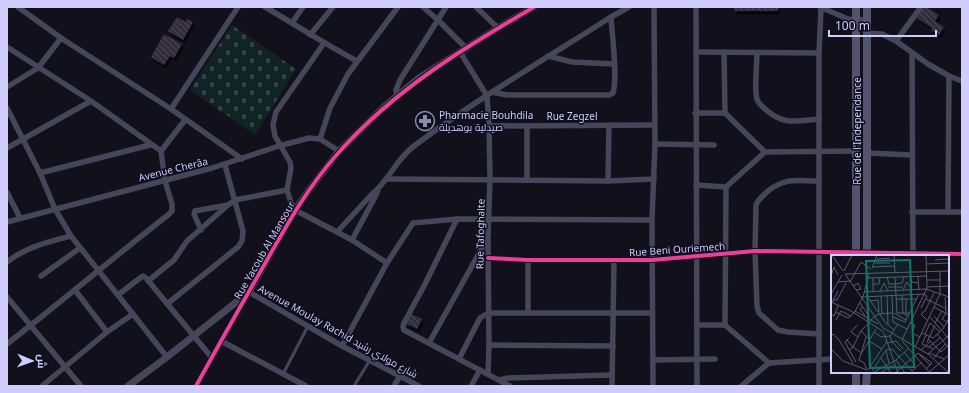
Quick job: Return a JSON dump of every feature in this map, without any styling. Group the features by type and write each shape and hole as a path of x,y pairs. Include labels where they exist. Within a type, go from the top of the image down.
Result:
{"main road":[{"name":"Rue de l'Independance","path":"856,7 856,254"},
{"name":"Rue de l'Independance","path":"867,7 867,254"},
{"path":"856,373 856,386"},
{"path":"866,386 867,373"}],"street":[{"path":"18,7 60,38 171,109 242,159"},
{"path":"171,109 238,7"},
{"path":"265,7 310,35 357,61"},
{"path":"292,23 303,7"},
{"path":"310,35 333,7"},
{"path":"339,151 320,139 330,108 342,84 357,61 398,7"},
{"path":"423,7 438,20 463,50 487,96"},
{"path":"397,96 396,90 400,80 446,7"},
{"path":"476,7 498,28"},
{"name":"Rue Yacoub Al Mansour","path":"198,385 248,292 295,210 339,151 397,96 419,78 534,7"},
{"path":"337,232 378,189 398,161 412,147 492,92 629,7"},
{"path":"653,386 652,220 654,179 654,7"},
{"path":"696,7 695,113 697,386"},
{"path":"819,386 820,7 845,17 856,20 867,20"},
{"path":"896,41 921,7"},
{"path":"492,92 507,95 613,93 615,88 611,17"},
{"path":"867,33 882,34 896,41 949,76 962,81"},
{"path":"7,86 38,68 60,38"},
{"path":"324,43 276,112 273,125 279,146 290,162 287,190 290,203 295,210 352,240 387,263"},
{"path":"7,47 91,101 150,145 161,151"},
{"path":"696,52 819,52"},
{"path":"724,52 725,113"},
{"path":"757,52 756,93 759,103 771,115 781,120 790,121 819,119"},
{"path":"912,53 913,253"},
{"path":"548,56 572,62 614,64"},
{"path":"948,212 949,76"},
{"name":"Rue Tafoghalte","path":"487,96 490,179 488,236 488,374"},
{"path":"7,148 91,101"},
{"path":"7,108 40,174 55,209 71,236 167,356"},
{"path":"695,113 725,113 765,152"},
{"path":"7,344 172,211 172,204 166,181 161,151 185,120"},
{"name":"Rue Zegzel","path":"489,126 654,124"},
{"path":"608,180 609,125"},
{"path":"526,126 527,180"},
{"name":"Avenue Cherâa","path":"7,222 225,165 279,146 309,138 320,139"},
{"path":"654,144 714,145"},
{"path":"40,174 150,145"},
{"path":"696,185 726,187 765,152 856,151"},
{"path":"867,154 912,155"},
{"path":"167,304 238,247 242,242 243,230 225,165"},
{"path":"386,179 654,179"},
{"path":"819,181 789,181 779,183 758,201 756,205 755,251 757,306 759,313 774,327 782,332 819,334"},
{"path":"725,325 726,187"},
{"path":"352,240 378,189"},
{"path":"148,281 174,260 187,241 235,200 287,190"},
{"path":"7,192 20,218"},
{"path":"201,230 195,218 194,214 196,211 228,205"},
{"path":"912,212 962,212"},
{"path":"342,346 387,263 413,223 457,220 652,220"},
{"path":"457,220 403,327 404,330 510,386"},
{"path":"7,262 16,255 32,247 71,236"},
{"path":"429,343 488,236"},
{"path":"41,276 80,248"},
{"name":"Rue Beni Ouriemech","path":"488,258 528,260 652,260 755,251 856,254 962,254"},
{"path":"528,260 528,313"},
{"path":"612,386 614,260"},
{"path":"118,295 143,276 212,358"},
{"path":"75,290 107,332"},
{"path":"128,386 248,292"},
{"name":"Avenue Moulay Rachid شارع مولاي رشيد","path":"248,292 342,346 419,386"},
{"path":"8,300 31,325 81,386"},
{"path":"459,359 480,318 488,313 652,313"},
{"path":"42,386 107,332 133,314"},
{"path":"697,325 725,325 769,363"},
{"path":"221,341 306,386"},
{"path":"489,345 613,346"},
{"path":"653,360 715,359"},
{"path":"741,386 769,363 831,359"},
{"path":"471,386 480,370"},
{"path":"394,386 400,376"},
{"path":"499,380 508,378 612,376"}],"lane":[{"path":"283,374 308,326"},
{"path":"354,386 370,360"}],"green space":[{"path":"232,25 296,69 255,135 190,90"}],"building":[{"path":"735,7 778,7 778,11 734,11"},
{"path":"923,7 926,7 939,15 935,21 944,27 939,35 931,30 932,28 917,18"},
{"path":"177,17 186,22 187,19 193,22 183,40 168,31"},
{"path":"164,34 182,44 174,58 170,56 164,65 151,57"},
{"path":"411,314 422,319 417,329 407,324"}],"cycle path":[{"path":"196,386 289,222 328,164 361,129 407,89 481,38 534,7"},
{"path":"488,258 528,260 652,260 755,251 962,254"}],"place":[{"name":"Pharmacie Bouhdila صيدلية بوهديلة","path":"425,121"}]}
